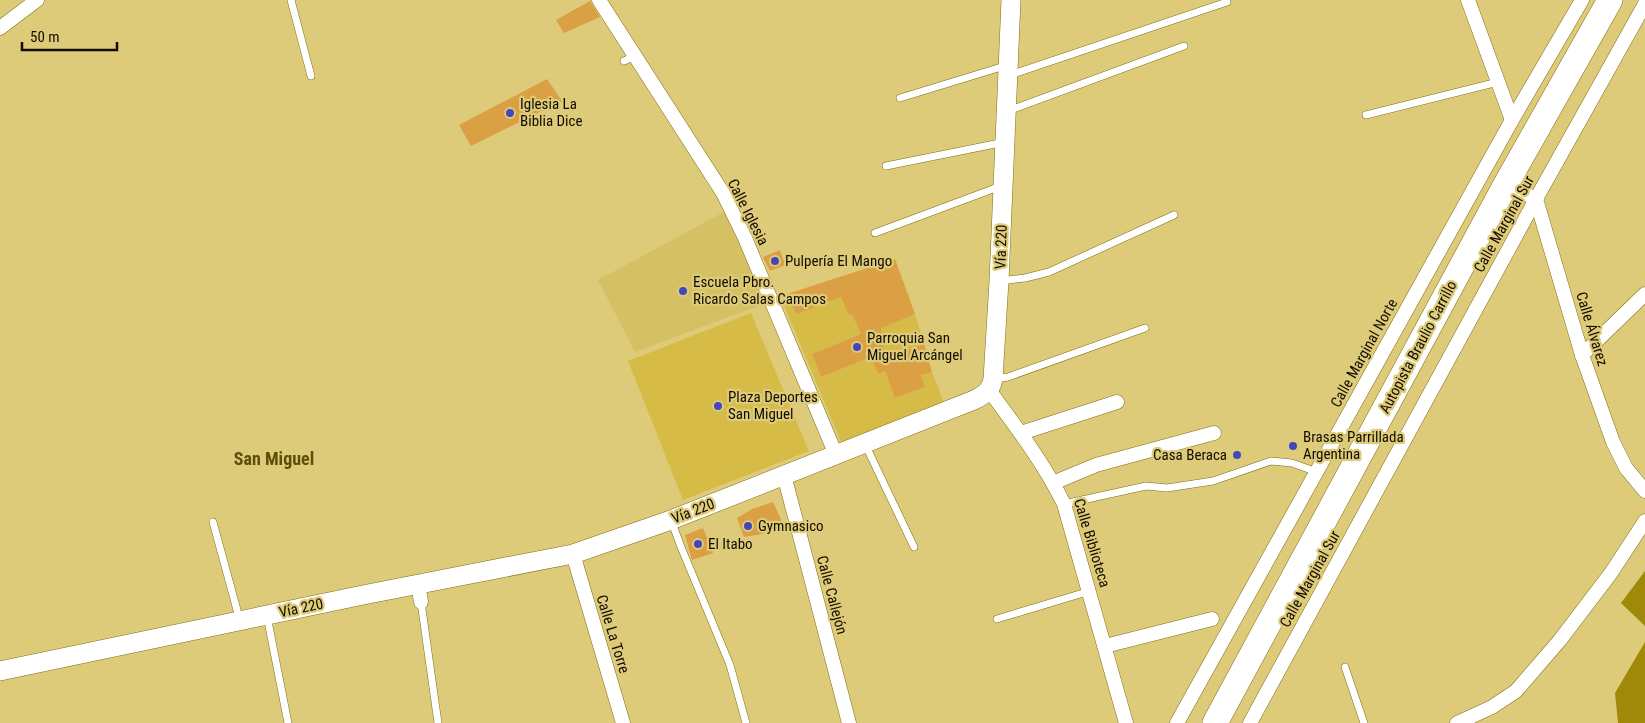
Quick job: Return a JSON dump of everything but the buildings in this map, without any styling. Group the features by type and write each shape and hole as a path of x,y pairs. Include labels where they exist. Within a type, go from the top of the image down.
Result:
{"highway":[{"name":"Autopista Braulio Carrillo","path":"1215,723 1506,184 1610,0"}],"main road":[{"name":"Vía 220","path":"0,671 240,621 419,593 572,554 671,520 974,400 991,385 999,281 1011,0"}],"street":[{"path":"0,28 37,0"},
{"name":"Calle Iglesia","path":"599,0 629,58 723,193 745,238 836,455"},
{"path":"1468,0 1512,120"},
{"name":"Calle Marginal Norte","path":"1177,723 1512,120 1582,0"},
{"name":"Calle Marginal Sur","path":"1250,723 1536,199 1645,4"},
{"path":"1506,184 1536,199"},
{"name":"Calle Álvarez","path":"1536,199 1582,355 1613,442 1626,468 1645,491"},
{"path":"1582,355 1645,294"},
{"name":"Calle Biblioteca","path":"991,385 1053,483 1064,504 1126,723"},
{"path":"1021,433 1117,402"},
{"path":"1053,483 1096,465 1214,433"},
{"name":"Calle Callejón","path":"784,475 849,723"},
{"path":"1457,723 1492,707 1516,690 1560,640 1611,573 1645,521"},
{"name":"Calle La Torre","path":"572,554 623,723"},
{"path":"1105,646 1212,619"}],"lane":[{"path":"291,0 311,76"},
{"path":"900,98 1008,70 1227,2"},
{"path":"1006,112 1184,46"},
{"path":"1366,115 1498,82"},
{"path":"886,166 1005,142"},
{"path":"875,233 1003,186"},
{"path":"999,281 1025,278 1049,272 1174,215"},
{"path":"991,385 1008,377 1145,328"},
{"path":"865,443 914,547"},
{"path":"1064,504 1146,486 1167,488 1213,481 1271,461 1292,463 1317,472"},
{"path":"671,520 730,665 746,723"},
{"path":"213,522 240,621"},
{"path":"997,619 1090,591"},
{"path":"419,593 438,723"},
{"path":"267,616 288,723"},
{"path":"1345,667 1364,723"}],"shaded area":[{"name":"Escuela Pbro. Ricardo Salas Campos","path":"724,212 766,303 635,352 598,280"},
{"path":"834,279 849,315 908,293 910,301 854,318 861,334 812,354 821,377 871,357 878,374 885,371 895,398 925,387 921,375 932,372 945,405 842,444 780,296 787,294 796,314 832,300 826,281"},
{"name":"Plaza Deportes San Miguel","path":"751,313 809,451 683,500 628,361"},
{"path":"915,314 924,344 896,354 888,364 883,352 883,340 874,330"},
{"path":"1645,571 1645,626 1621,603"},
{"path":"1645,642 1645,723 1618,723 1615,693"}],"place":[{"name":"Iglesia La Biblia Dice","path":"510,113"},
{"name":"Pulpería El Mango","path":"775,261"},
{"name":"Escuela Pbro. Ricardo Salas Campos","path":"683,291"},
{"name":"Parroquia San Miguel Arcángel","path":"857,347"},
{"name":"Plaza Deportes San Miguel","path":"718,406"},
{"name":"Brasas Parrillada Argentina","path":"1293,446"},
{"name":"Casa Beraca","path":"1237,455"},
{"name":"Gymnasico","path":"748,526"},
{"name":"El Itabo","path":"698,544"}],"district":[{"name":"San Miguel","path":"274,459"}]}
